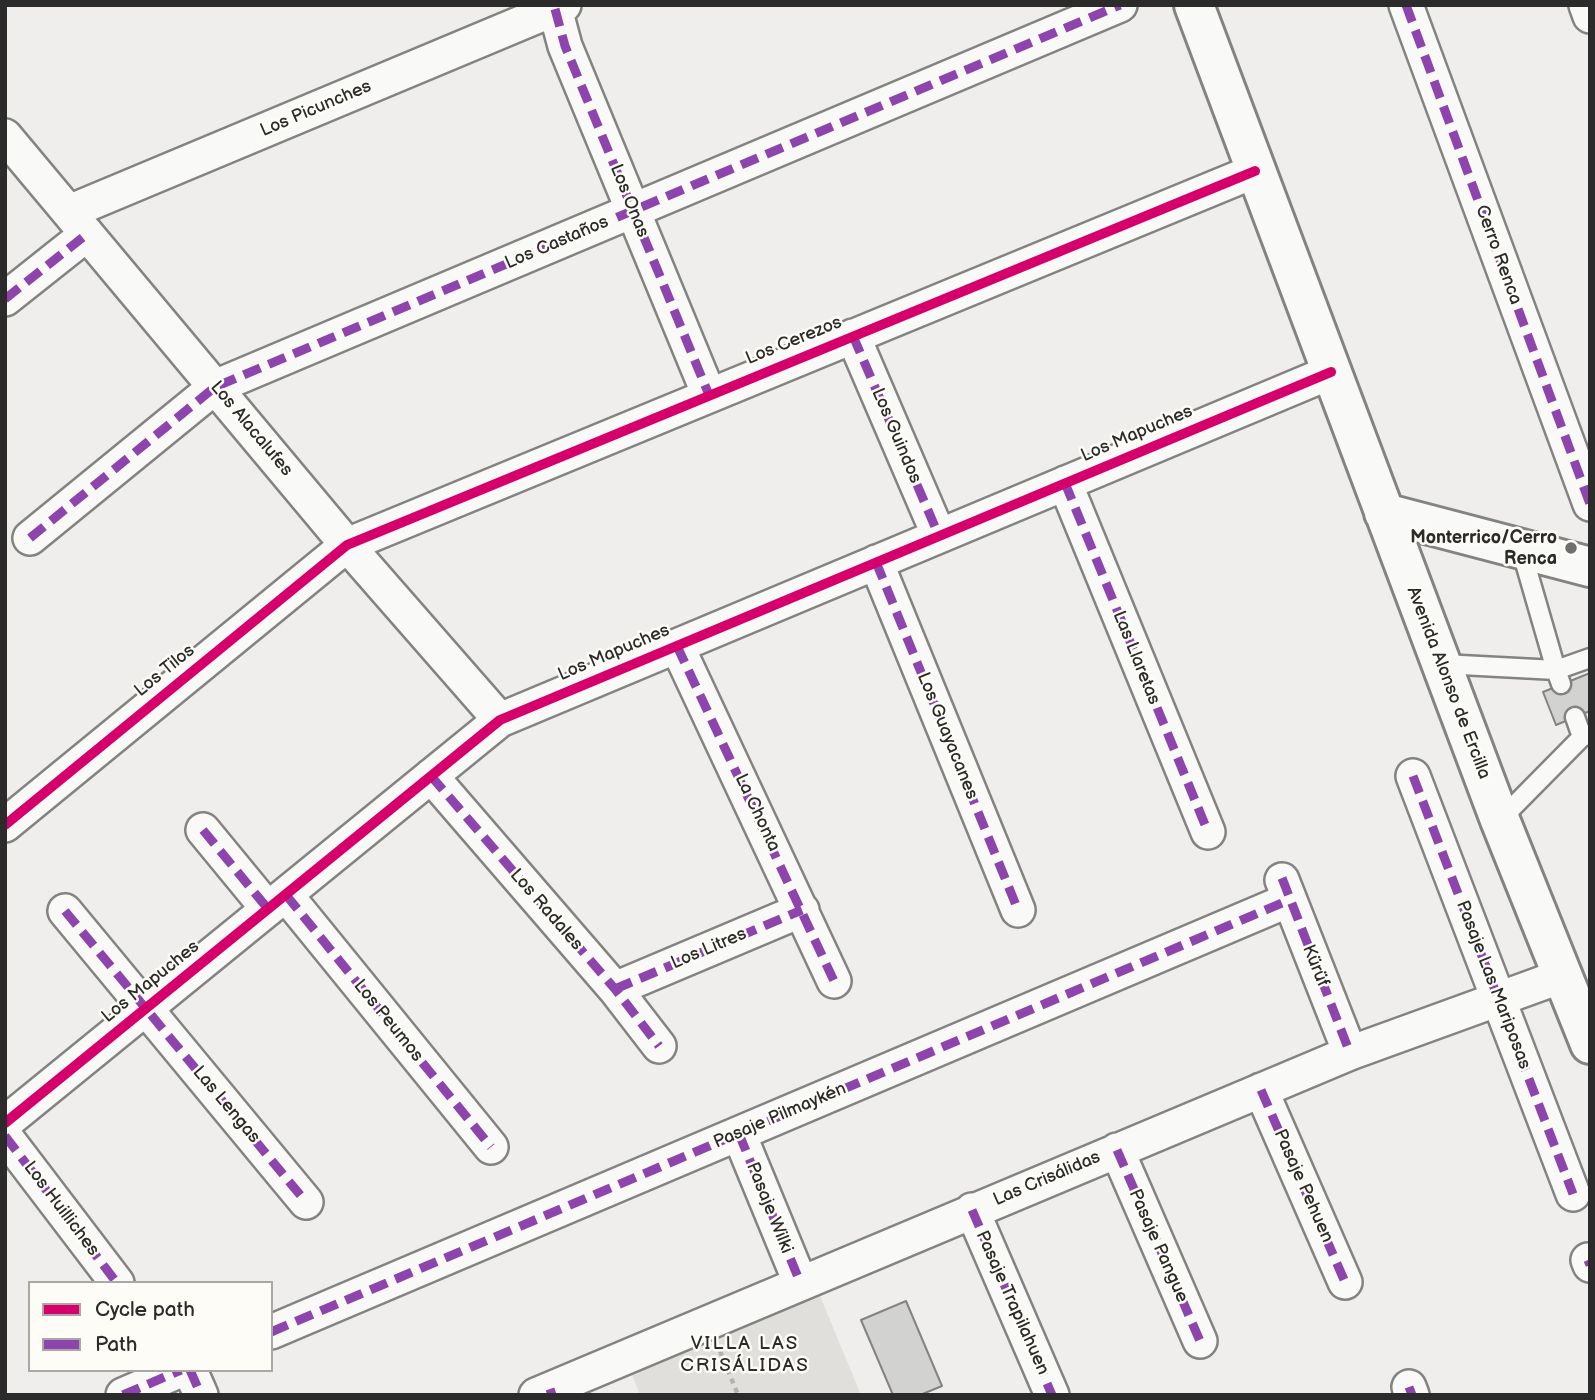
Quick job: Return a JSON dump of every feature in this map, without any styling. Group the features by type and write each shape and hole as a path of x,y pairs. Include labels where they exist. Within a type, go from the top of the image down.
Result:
{"main road":[{"name":"Avenida Alonso de Ercilla","path":"1194,5 1500,820 1590,1044"},
{"path":"1384,513 1590,567"}],"street":[{"name":"Los Castaños","path":"30,538 215,387 1120,5"},
{"name":"Cerro Renca","path":"1406,5 1590,504"},
{"path":"1586,5 1590,16"},
{"name":"Los Onas","path":"557,7 565,46 709,395"},
{"name":"Los Picunches","path":"5,299 78,223 557,7"},
{"name":"Los Alacalufes","path":"5,136 347,545 500,720"},
{"name":"Los Cerezos","path":"347,545 1255,171"},
{"name":"Los Guindos","path":"853,336 939,536"},
{"name":"Los Mapuches","path":"7,1120 500,720 1331,372"},
{"name":"Las Llaretas","path":"1065,483 1208,832"},
{"name":"Los Tilos","path":"5,825 347,545"},
{"name":"Los Guayacanes","path":"876,562 1018,909"},
{"name":"La Chonta","path":"677,646 834,982"},
{"name":"Los Radales","path":"431,776 615,989 659,1046"},
{"name":"Pasaje Las Mariposas","path":"1413,776 1573,1194"},
{"name":"Los Peumos","path":"203,830 277,902 491,1147"},
{"name":"Kürüf","path":"1285,889 1350,1054"},
{"name":"Pasaje Pilmaykén","path":"273,1331 739,1134 1285,889"},
{"name":"Los Litres","path":"615,989 802,910"},
{"name":"Las Lengas","path":"65,911 306,1202"},
{"name":"Las Crisálidas","path":"546,1393 800,1282 1261,1090 1350,1054 1562,976"},
{"name":"Pasaje Pehuen","path":"1261,1090 1345,1282"},
{"name":"Los Huilliches","path":"7,1120 116,1281"},
{"name":"Pasaje Wilki","path":"739,1134 800,1282"},
{"name":"Pasaje Pangue","path":"1117,1150 1200,1341"},
{"name":"Pasaje Trapilahuen","path":"972,1210 1052,1395"},
{"path":"123,1395 176,1372"},
{"path":"191,1372 201,1395"}],"lane":[{"path":"1521,549 1559,677"},
{"path":"1442,664 1559,677 1590,657"},
{"path":"1500,820 1586,736 1574,717"}],"path":[{"path":"708,1321 738,1395"}],"shaded area":[{"name":"VILLA LAS CRISÁLIDAS","path":"818,1291 861,1395 640,1395 630,1369"}],"building":[{"path":"1590,673 1590,711 1556,725 1543,692"},
{"path":"906,1301 942,1386 920,1395 893,1395 861,1320"}],"marked path":[{"path":"30,538 215,387 1120,5"},
{"path":"1406,5 1590,504"},
{"path":"555,9 565,46 709,395"},
{"path":"5,299 87,234"},
{"path":"853,336 939,536"},
{"path":"1065,483 1208,832"},
{"path":"876,562 1018,910"},
{"path":"677,646 834,981"},
{"path":"431,776 615,989 659,1046"},
{"path":"1413,776 1573,1194"},
{"path":"203,830 268,909"},
{"path":"1282,878 1350,1053"},
{"path":"286,895 491,1147"},
{"path":"273,1331 1289,900"},
{"path":"615,989 802,910"},
{"path":"65,911 306,1202"},
{"path":"1261,1090 1345,1282"},
{"path":"739,1134 800,1282"},
{"path":"5,1136 115,1281"},
{"path":"1117,1150 1200,1341"},
{"path":"972,1210 1052,1395"},
{"path":"1588,1260 1590,1265"},
{"path":"123,1395 176,1372"},
{"path":"191,1372 201,1395"},
{"path":"1409,1387 1412,1395"},
{"path":"550,1389 552,1395"}],"cycle path":[{"path":"5,825 347,545 1255,171"},
{"path":"5,1123 500,720 1331,372"}],"place":[{"name":"Monterrico/Cerro Renca","path":"1571,548"}],"district":[{"name":"VILLA LAS CRISÁLIDAS","path":"745,1355"}]}
